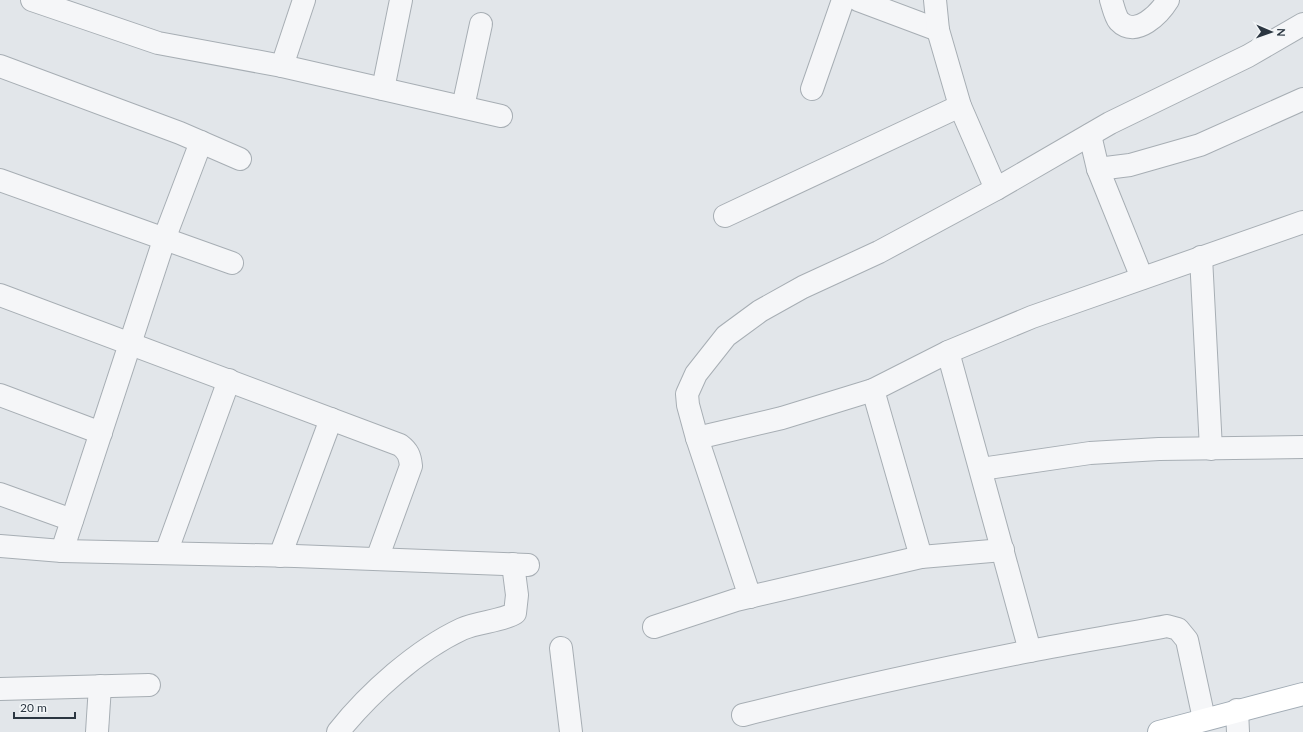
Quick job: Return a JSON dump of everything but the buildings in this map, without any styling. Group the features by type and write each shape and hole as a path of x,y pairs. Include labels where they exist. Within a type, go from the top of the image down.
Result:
{"main road":[{"path":"1159,732 1237,710 1303,694"}],"street":[{"path":"32,0 158,43 282,66 501,116"},
{"path":"282,66 304,0"},
{"path":"383,89 401,0"},
{"path":"812,89 843,0"},
{"path":"858,0 938,30"},
{"path":"935,0 938,30 960,106 996,189"},
{"path":"1112,0 1119,20 1126,25 1133,26 1147,22 1160,13 1168,0"},
{"path":"463,107 481,24"},
{"path":"750,596 697,438 688,405 687,394 696,374 726,336 760,312 803,287 879,252 996,189 1090,135 1248,56 1303,24"},
{"path":"0,66 201,142 240,159"},
{"path":"1098,169 1130,165 1200,145 1303,99"},
{"path":"725,216 960,106"},
{"path":"1090,135 1098,169 1142,278"},
{"path":"62,552 165,239 201,142"},
{"path":"0,180 232,263"},
{"path":"697,438 782,418 874,390 948,352 1032,317 1303,222"},
{"path":"1201,257 1211,449"},
{"path":"0,295 332,419 406,449 410,456 411,466 377,559"},
{"path":"948,352 1004,550 1030,651"},
{"path":"166,554 229,380"},
{"path":"874,390 921,556"},
{"path":"0,395 100,433"},
{"path":"280,556 332,419"},
{"path":"980,469 1090,453 1159,449 1303,447"},
{"path":"0,494 72,520"},
{"path":"0,546 62,552 280,556 521,564 514,613 471,625 446,637 398,672 342,730"},
{"path":"654,627 750,596 921,556 1004,550"},
{"path":"743,715 812,697 1030,651 1166,626 1178,629 1187,640 1204,720"},
{"path":"561,648 571,732"},
{"path":"0,689 149,685"},
{"path":"97,732 100,686"},
{"path":"1237,710 1238,732"}]}
